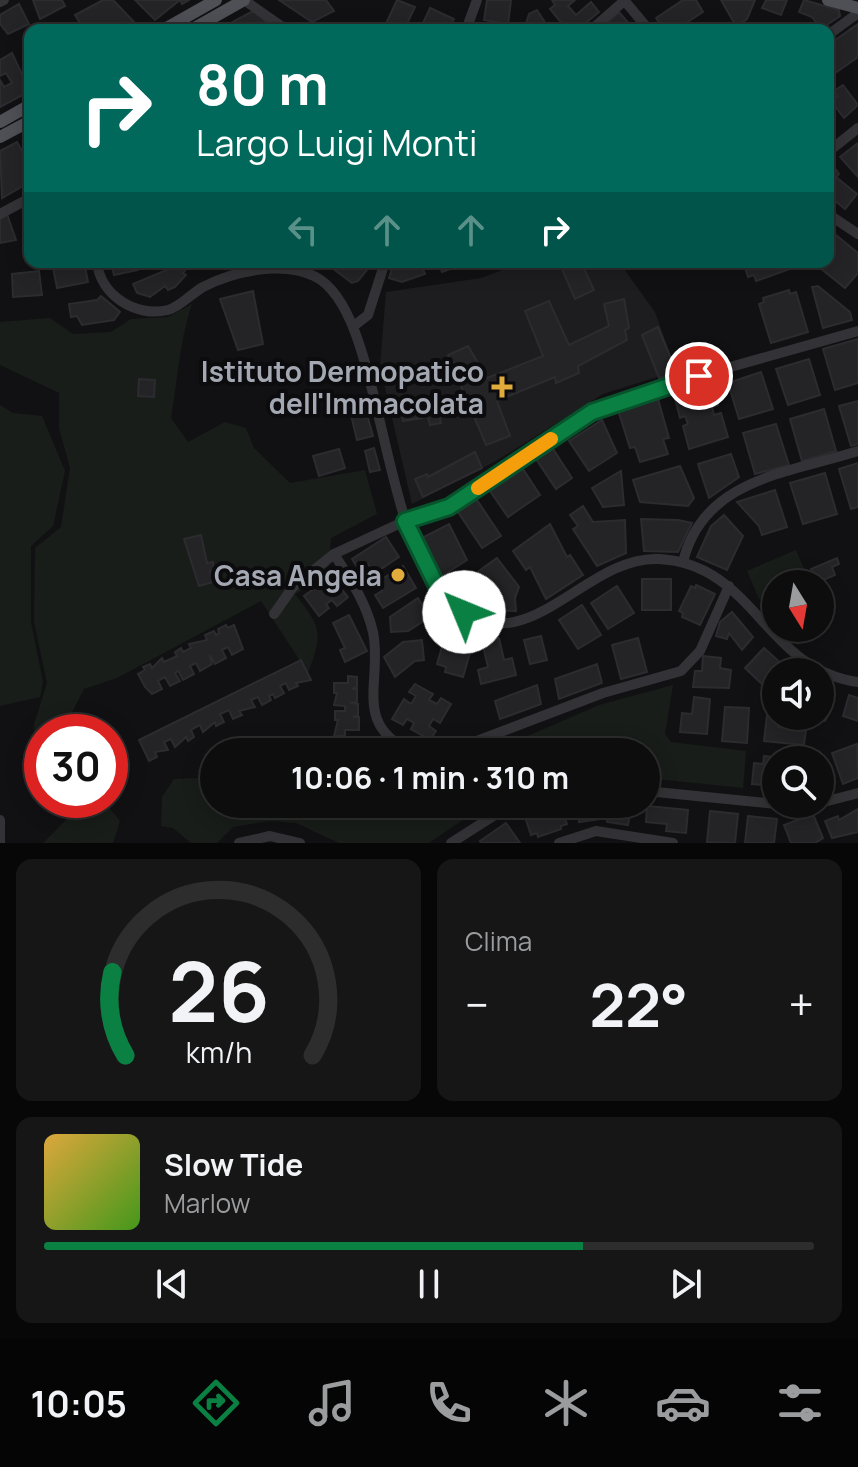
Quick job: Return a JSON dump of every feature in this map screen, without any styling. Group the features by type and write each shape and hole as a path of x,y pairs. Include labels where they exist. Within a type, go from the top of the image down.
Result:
{"main road":[{"path":"174,24 216,0"},
{"path":"202,24 244,0"},
{"path":"830,1 858,6"},
{"path":"0,122 24,108"},
{"path":"0,137 24,124"}],"street":[{"path":"244,0 278,24"},
{"path":"468,24 477,0"},
{"path":"598,24 624,0 644,24"},
{"path":"834,29 858,6"},
{"path":"834,147 858,128"},
{"path":"0,214 24,201"},
{"path":"834,218 857,234"},
{"path":"99,268 104,285 120,301 139,309 167,310 224,279 261,270 293,270 311,275 328,285 355,325 405,521 426,567 447,599 467,614 497,623 517,622 539,615 622,564 651,559 683,562 729,586 801,661 823,673 858,682"},
{"path":"355,325 368,315 383,268"},
{"path":"274,614 293,587 334,554 405,521 452,505 604,406 858,331"},
{"path":"683,562 696,526 726,496 752,483 858,451"},
{"path":"334,554 358,592 370,619 375,654 374,714 392,738"},
{"path":"485,738 603,693 681,671 698,654 729,586"},
{"path":"660,792 762,802"},
{"path":"834,799 858,793"},
{"path":"451,843 490,818"},
{"path":"0,820 0,843"},
{"path":"559,843 581,833 596,831 673,843"},
{"path":"239,843 270,836 300,843"}],"shaded area":[{"name":"Istituto Dermopatico dell'Immacolata","path":"507,268 623,268 655,312 676,371 603,394 496,461 412,504 380,366 386,292 481,278"},
{"path":"192,304 181,346 171,418 188,442 225,422 246,428 254,448 290,483 365,470 377,514 331,538 328,576 295,594 311,615 317,631 316,649 308,673 261,601 117,678 84,689 71,714 37,714 47,683 34,622 35,548 61,527 70,468 59,428 59,393 0,365 0,322 50,318 73,334 111,332 131,319 168,317"},
{"path":"0,405 13,413 42,416 65,471 53,526 31,546 31,622 43,682 40,697 0,706"},
{"path":"796,550 805,570 762,570 762,598 759,599 747,571"},
{"path":"673,685 665,734 671,742 746,751 743,788 660,779 660,738 523,738 599,705"},
{"path":"174,779 200,779 200,818 466,818 429,843 339,843 296,823 269,821 233,827 217,843 191,843 173,828 161,826 162,797"},
{"path":"68,818 118,818 120,821 113,843 43,843"}],"building":[{"path":"33,0 62,0 65,6 40,19"},
{"path":"103,0 113,0 136,24 80,24 75,15"},
{"path":"135,0 180,0 155,20"},
{"path":"279,0 326,0 334,11 312,22"},
{"path":"397,0 415,7 407,24 386,24"},
{"path":"487,0 511,0 508,24 484,20"},
{"path":"552,0 575,0 568,6 576,15 591,2 599,12 584,24 562,24 550,9 555,5"},
{"path":"683,0 696,0 703,12 684,24 660,24 656,18"},
{"path":"721,0 755,0 747,19 735,24"},
{"path":"766,0 787,0 781,15 762,8"},
{"path":"804,0 839,10 840,16 828,24 817,24 812,17 799,12"},
{"path":"19,4 29,24 8,34 0,24 0,15"},
{"path":"430,8 454,19 451,24 422,24"},
{"path":"537,10 546,24 526,24 529,14"},
{"path":"253,11 269,24 229,24"},
{"path":"619,12 629,24 608,24"},
{"path":"858,24 858,57 834,74 834,41"},
{"path":"12,53 24,78 24,94 0,107 0,80 4,87 12,83 6,73 0,76 0,60"},
{"path":"843,85 858,105 844,118 834,105 834,99 838,96 834,91"},
{"path":"17,142 24,154 24,185 2,198 0,151"},
{"path":"858,143 858,177 840,157"},
{"path":"834,167 839,174 836,177 857,194 845,209 834,200"},
{"path":"7,214 16,240 0,243 0,219"},
{"path":"836,235 858,253 858,273 845,288 820,268 834,268"},
{"path":"53,268 85,268 88,282 57,288"},
{"path":"112,268 138,268 138,270 114,275"},
{"path":"171,268 187,268 183,273 186,275 175,287 168,290 165,286 150,297 137,293 133,284"},
{"path":"332,268 367,270 358,281 352,283"},
{"path":"392,268 422,268 425,274 402,282 389,278"},
{"path":"562,268 584,268 594,290 575,299"},
{"path":"745,268 793,268 756,281 754,275 748,277"},
{"path":"39,271 42,295 13,297 12,274"},
{"path":"818,286 850,312 852,320 823,328 812,287"},
{"path":"789,290 790,294 796,292 808,332 771,343 759,304 764,302 763,298"},
{"path":"253,291 263,344 238,350 220,299"},
{"path":"101,296 120,312 114,320 82,325 77,316 71,317 69,304 97,300"},
{"path":"624,299 629,328 625,330 627,340 578,366 579,373 556,383 555,377 497,401 510,436 486,445 448,355 468,346 487,378 543,356 525,311 549,301 569,345 609,326 604,304"},
{"path":"658,327 677,373 659,378 642,335"},
{"path":"858,339 858,383 835,390 823,349"},
{"path":"809,359 820,395 788,405 776,369"},
{"path":"761,372 773,409 739,419 728,383"},
{"path":"139,379 155,380 154,397 138,396"},
{"path":"712,383 718,405 712,407 714,415 721,413 728,437 689,449 683,426 688,424 685,416 680,418 674,395"},
{"path":"658,399 669,438 663,439 668,454 640,462 635,447 630,448 618,410"},
{"path":"436,401 441,423 430,425 428,417 403,421 401,408"},
{"path":"858,401 858,444 851,446 839,406"},
{"path":"824,409 836,451 802,461 790,419"},
{"path":"366,411 373,436 357,440 351,415"},
{"path":"602,420 617,453 589,471 569,441"},
{"path":"776,424 789,465 755,474 743,433"},
{"path":"374,448 380,470 370,472 365,451"},
{"path":"339,449 345,468 319,476 313,456"},
{"path":"553,449 572,478 556,489 536,459"},
{"path":"475,452 482,468 423,497 415,479 427,474 428,477"},
{"path":"731,454 739,477 709,498 698,464"},
{"path":"858,463 858,507 851,509 839,469"},
{"path":"680,466 694,498 688,506 640,502 633,480"},
{"path":"523,469 540,495 508,517 490,491"},
{"path":"621,471 624,505 603,507 592,488"},
{"path":"825,473 837,514 803,524 790,483"},
{"path":"775,490 787,527 762,535 759,526 737,502"},
{"path":"477,500 501,536 482,548 458,512"},
{"path":"583,506 593,522 625,520 626,553 597,566 573,529 578,526 570,515"},
{"path":"724,515 743,536 727,570 697,557 711,526"},
{"path":"641,519 692,523 678,552 644,551"},
{"path":"449,524 467,560 442,576 422,538"},
{"path":"550,524 567,557 570,555 583,575 546,599 530,567 526,570 513,551"},
{"path":"201,535 207,563 213,562 214,570 210,571 213,582 199,586 184,539"},
{"path":"386,537 399,557 375,573 368,564 359,570 352,559"},
{"path":"497,558 519,587 515,598 516,611 480,610 463,596 472,576"},
{"path":"837,558 839,564 832,567 833,570 811,569"},
{"path":"403,566 416,588 383,608 375,595 382,591 377,582"},
{"path":"331,576 348,597 337,606 332,600 326,604 329,608 319,616 304,596"},
{"path":"642,579 671,579 671,610 642,610"},
{"path":"696,585 715,594 700,625 682,617 683,613 679,611 691,586 695,588"},
{"path":"617,586 634,613 608,629 591,603"},
{"path":"418,598 430,617 408,631 391,632 390,617"},
{"path":"582,605 601,635 578,649 559,620"},
{"path":"732,612 753,637 742,650 729,633 727,639 716,636 720,622"},
{"path":"349,615 367,651 345,662 340,650 345,648 333,623"},
{"path":"226,625 228,628 234,625 243,649 232,655 228,647 222,650 226,658 215,664 210,655 212,664 200,671 196,663 190,666 194,674 183,680 178,671 175,673 180,681 170,686 165,677 158,681 162,689 152,694 145,687 138,674 145,670 143,667 150,664 152,668 162,658 164,662 177,656 175,652 181,648 183,652 191,648 189,644 207,640 205,635 214,631 216,635 218,629"},
{"path":"457,635 474,639 463,677 445,672 446,667 437,664 445,636 456,639"},
{"path":"541,636 547,660 530,664 524,640"},
{"path":"499,638 504,660 512,658 516,675 481,684 478,670 488,667 482,642"},
{"path":"638,638 647,672 621,679 612,645"},
{"path":"422,640 424,660 415,661 395,677 384,657 403,642"},
{"path":"764,648 775,658 762,658 762,684 745,668"},
{"path":"703,656 721,658 720,668 731,670 729,688 693,687 695,671 702,671"},
{"path":"301,660 311,680 296,683 298,686 289,690 286,683 280,686 284,693 275,698 273,694 269,696 271,700 262,705 258,697 251,700 255,707 239,711 242,715 233,719 229,710 220,714 224,722 216,726 215,722 203,732 200,725 191,730 194,737 188,741 186,737 175,747 171,739 164,742 168,750 155,752 157,757 149,761 139,740"},
{"path":"597,664 602,683 559,699 555,679"},
{"path":"348,676 357,677 357,687 352,689 357,689 357,702 350,703 358,704 358,715 353,717 359,717 359,730 345,730 345,736 334,736 338,720 335,720 335,711 345,711 345,706 334,705 337,693 334,693 334,683 348,683"},
{"path":"415,684 433,694 429,700 437,704 441,698 451,704 440,723 433,719 429,726 436,731 431,738 411,729 414,723 407,719 403,725 392,719 404,699 411,704 416,696 409,692"},
{"path":"537,685 541,704 500,719 495,701"},
{"path":"849,695 858,698 858,721 843,716"},
{"path":"694,697 710,699 707,734 680,732 682,713 692,714"},
{"path":"725,707 749,708 747,743 722,741"},
{"path":"765,730 806,730 804,745 764,741"},
{"path":"857,744 858,778 843,784 834,752"},
{"path":"754,763 762,764 762,785 752,784"},
{"path":"660,807 688,810 686,833 666,831 667,824 646,822 646,818 660,818"},
{"path":"858,809 858,832 832,838 825,821 838,816 839,820"},
{"path":"710,811 738,814 735,843 707,842"},
{"path":"748,816 777,819 774,843 745,843"},
{"path":"525,818 565,818 567,824 561,829 538,837 537,833 531,835"},
{"path":"579,818 607,818 579,822"},
{"path":"607,818 629,818 628,825 607,822"},
{"path":"802,818 815,818 823,838 815,843 791,843 784,825"},
{"path":"506,823 520,843 481,843 480,841"}],"slow traffic":[{"path":"478,488 551,439"}],"place":[{"name":"Istituto Dermopatico dell'Immacolata","path":"502,387"},
{"name":"Casa Angela","path":"398,575"}],"route":[{"path":"464,612 438,588 405,521 449,507 592,412 699,376"}]}
